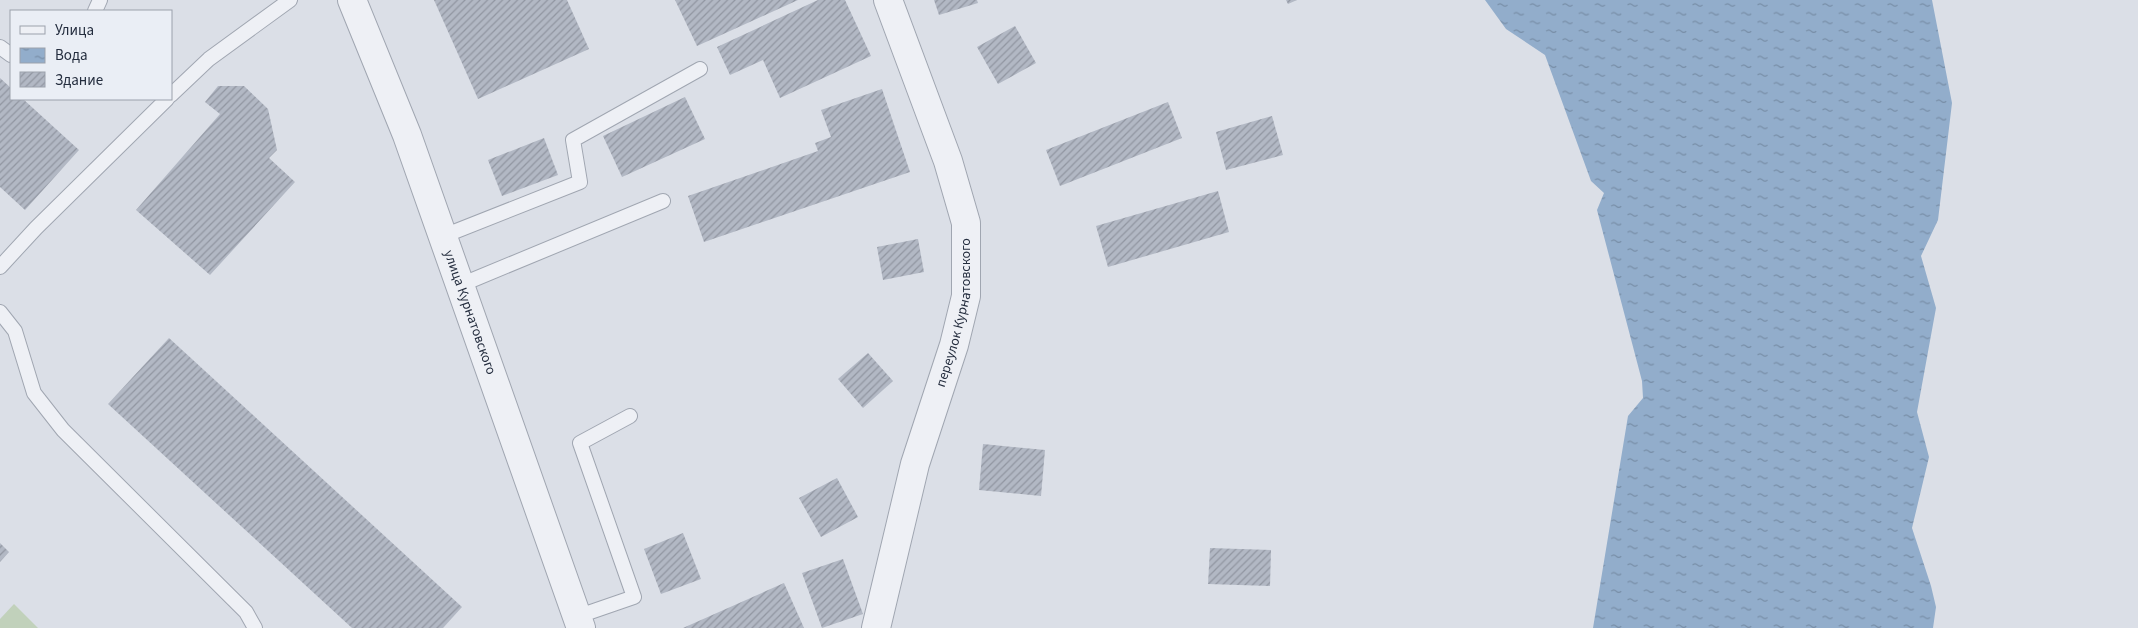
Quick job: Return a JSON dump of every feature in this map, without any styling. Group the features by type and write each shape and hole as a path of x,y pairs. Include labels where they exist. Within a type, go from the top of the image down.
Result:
{"street":[{"name":"улица Курнатовского","path":"352,0 407,135 458,286 578,622"},
{"name":"переулок Курнатовского","path":"876,628 915,464 954,345 966,296 966,223 948,161 888,0"}],"lane":[{"path":"172,94 209,59 290,0"},
{"path":"442,238 580,182 573,140 700,69"},
{"path":"0,267 36,228 166,100"},
{"path":"458,286 663,201"},
{"path":"0,312 15,331 34,393 63,430 246,612 255,628"},
{"path":"578,622 634,597 580,443 630,416"}],"green space":[{"path":"14,604 38,628 0,628 0,619"}],"water":[{"path":"1485,0 1932,0 1952,103 1938,220 1921,256 1936,308 1917,412 1929,457 1912,528 1936,607 1933,628 1593,628 1628,416 1643,398 1642,381 1597,210 1604,193 1591,181 1545,55 1506,29"}],"building":[{"path":"434,0 567,0 589,49 478,99"},
{"path":"675,0 798,0 697,46"},
{"path":"818,0 845,0 871,56 780,98 763,60 730,75 717,47"},
{"path":"934,0 977,0 978,3 939,15"},
{"path":"1286,0 1297,0 1288,4"},
{"path":"1015,26 1036,63 998,84 977,47"},
{"path":"0,78 10,87 10,100 24,100 79,150 25,210 0,187"},
{"path":"218,86 244,86 268,109 277,150 269,158 295,182 210,275 136,210 220,114 205,102"},
{"path":"882,89 910,172 704,242 688,196 818,151 815,143 831,137 821,110"},
{"path":"685,97 705,139 622,177 603,136"},
{"path":"1168,102 1182,138 1060,186 1046,150"},
{"path":"1272,116 1283,155 1226,170 1216,132"},
{"path":"544,138 558,175 502,196 488,160"},
{"path":"1218,191 1229,232 1108,267 1096,226"},
{"path":"918,239 924,272 883,280 877,247"},
{"path":"169,338 462,607 443,628 352,628 108,404"},
{"path":"868,353 893,381 863,408 838,379"},
{"path":"983,444 1045,450 1041,496 979,490"},
{"path":"837,478 858,517 821,537 799,498"},
{"path":"683,533 701,579 661,594 644,549"},
{"path":"0,543 9,552 0,562"},
{"path":"1210,548 1271,550 1270,586 1208,584"},
{"path":"843,559 863,614 822,628 802,573"},
{"path":"784,583 804,628 683,628"}]}
